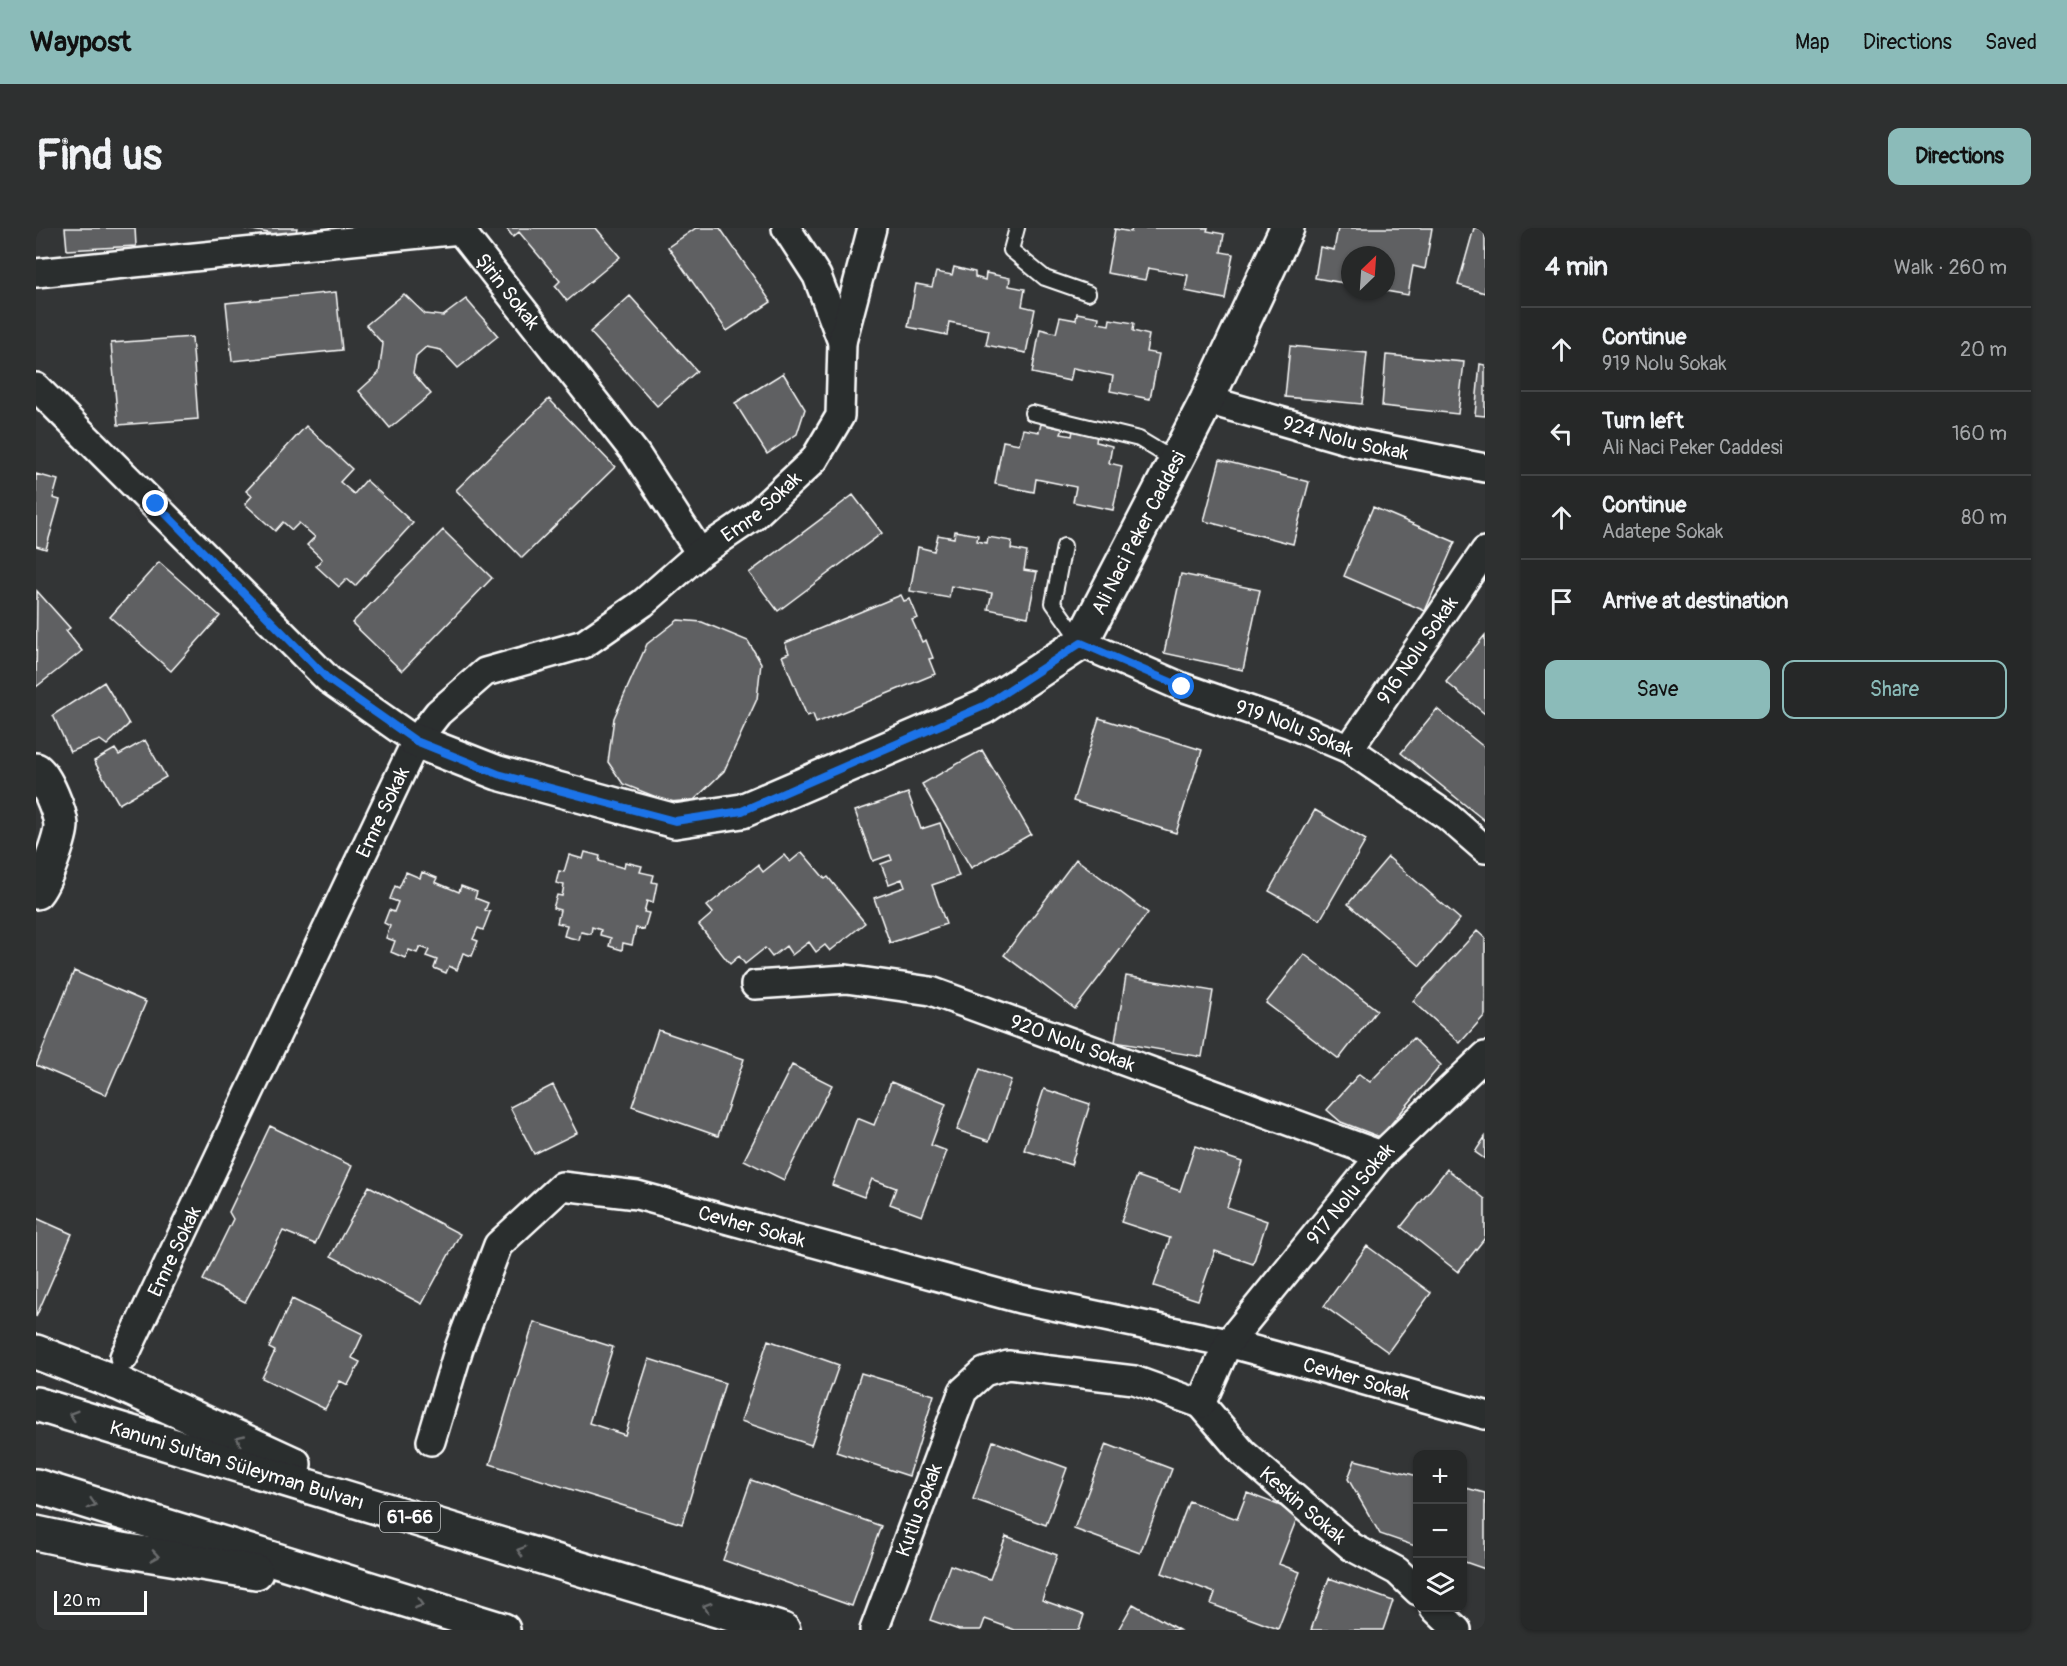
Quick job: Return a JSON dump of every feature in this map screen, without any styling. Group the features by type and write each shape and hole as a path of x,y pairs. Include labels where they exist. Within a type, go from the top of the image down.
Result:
{"main road":[{"name":"Ali Naci Peker Caddesi","path":"1081,643 1174,460 1208,400 1287,228"},
{"path":"416,741 498,774 675,821 742,811 984,706 1081,643"},
{"path":"36,770 44,776 61,825 43,884 36,892"},
{"name":"61-66","path":"36,1352 120,1384 408,1517"},
{"name":"Kanuni Sultan Süleyman Bulvarı","path":"36,1404 783,1630"},
{"path":"36,1486 503,1630"},
{"path":"36,1533 92,1545 375,1591"}],"street":[{"path":"786,228 817,276 842,342"},
{"name":"Emre Sokak","path":"124,1356 416,741 438,713 485,672 584,645 643,603 700,552 753,517 814,460 840,416 842,342 872,228"},
{"name":"Şirin Sokak","path":"36,273 460,229 636,454 700,552"},
{"path":"36,388 156,504 329,680 416,741"},
{"name":"924 Nolu Sokak","path":"1208,400 1356,443 1485,468"},
{"name":"916 Nolu Sokak","path":"1349,748 1485,552"},
{"name":"919 Nolu Sokak","path":"1081,643 1182,687 1290,724 1349,748 1447,816 1485,849"},
{"name":"920 Nolu Sokak","path":"755,985 846,979 931,991 1381,1155"},
{"name":"917 Nolu Sokak","path":"1228,1343 1381,1155 1485,1056"},
{"name":"Cevher Sokak","path":"431,1442 459,1348 498,1245 562,1186 637,1195 1020,1299 1228,1343 1485,1415"},
{"path":"1201,1404 1228,1343"},
{"name":"Kutlu Sokak","path":"874,1630 963,1390 984,1372 1008,1365 1134,1380 1201,1404"},
{"name":"Keskin Sokak","path":"1201,1404 1244,1453 1305,1507 1352,1547 1397,1571 1413,1586"},
{"path":"1438,1612 1457,1630"}],"lane":[{"path":"1017,228 1011,250 1045,278 1088,293"},
{"path":"1032,413 1139,439 1174,460"},
{"path":"1064,546 1053,603 1081,643"}],"building":[{"path":"65,228 135,228 136,246 67,250"},
{"path":"242,228 297,228 295,238"},
{"path":"506,228 596,228 620,257 567,301 555,286 560,281 519,232 513,237"},
{"path":"696,228 720,228 771,302 727,331 668,247"},
{"path":"1132,228 1208,228 1207,231 1224,234 1221,252 1233,254 1225,299 1185,291 1188,275 1148,268 1145,280 1107,273 1115,229 1131,232"},
{"path":"1338,228 1432,228 1425,269 1413,266 1408,295 1395,293 1395,246 1341,246 1341,282 1315,278 1320,247 1334,250"},
{"path":"1474,228 1485,228 1485,293 1458,285"},
{"path":"954,267 975,272 975,277 985,280 986,273 1010,278 1009,286 1025,289 1022,306 1035,309 1026,353 986,345 989,330 949,322 947,335 908,327 916,284 932,287 936,272 952,275"},
{"path":"336,292 342,350 232,361 226,303"},
{"path":"404,294 425,314 443,316 466,299 498,336 458,368 441,350 426,347 416,356 413,373 431,394 390,428 359,391 379,373 383,344 366,325"},
{"path":"630,296 697,371 657,406 590,332"},
{"path":"1077,313 1099,317 1098,323 1109,325 1110,319 1134,323 1133,331 1149,335 1146,352 1159,354 1150,399 1110,391 1113,376 1073,368 1070,381 1032,373 1040,329 1056,333 1060,317 1076,320"},
{"path":"192,337 198,419 118,425 111,343"},
{"path":"1290,346 1367,353 1362,404 1285,397"},
{"path":"1386,355 1464,362 1458,414 1382,406"},
{"path":"1480,364 1485,365 1485,416 1475,415"},
{"path":"783,373 805,409 797,434 767,454 735,403"},
{"path":"549,399 615,467 522,558 456,490"},
{"path":"1041,424 1063,429 1061,434 1072,436 1073,430 1097,435 1096,442 1112,446 1109,463 1122,466 1113,510 1073,502 1076,487 1036,479 1034,492 995,484 1003,441 1019,444 1023,429 1039,432"},
{"path":"306,426 352,469 340,482 354,494 366,480 413,523 355,586 347,579 339,587 316,566 322,559 307,545 315,537 299,523 292,530 283,522 275,531 245,504 252,496 246,491"},
{"path":"1220,460 1309,482 1293,544 1204,521"},
{"path":"36,474 58,480 53,498 60,500 46,549 36,546"},
{"path":"853,495 882,533 778,611 749,573"},
{"path":"1373,507 1455,542 1425,611 1344,576"},
{"path":"443,530 492,578 402,671 352,623"},
{"path":"955,531 978,535 977,541 987,543 988,537 1012,541 1011,549 1027,552 1024,570 1037,572 1028,617 988,609 992,593 951,586 949,598 910,591 918,547 934,551 938,535 954,538"},
{"path":"159,562 220,616 171,671 110,617"},
{"path":"1181,574 1260,590 1243,670 1164,653"},
{"path":"37,591 70,628 66,631 82,651 36,687"},
{"path":"901,595 904,601 910,599 918,618 912,620 922,642 926,640 933,658 929,659 935,674 816,723 813,714 807,716 782,656 789,653 785,643"},
{"path":"678,620 702,622 748,641 761,663 757,699 724,771 694,800 669,802 623,784 608,762 614,718 647,644"},
{"path":"1485,635 1485,714 1446,682"},
{"path":"104,682 129,724 107,745 100,740 70,752 53,715"},
{"path":"1437,709 1485,748 1485,821 1401,753"},
{"path":"1099,718 1202,750 1176,833 1073,801"},
{"path":"145,740 166,777 119,804 94,761 115,749 119,755"},
{"path":"982,750 1031,834 971,868 922,784"},
{"path":"908,793 921,829 940,823 959,876 932,885 946,924 890,943 874,898 905,887 902,879 889,884 881,864 892,860 890,855 873,861 855,811"},
{"path":"1315,810 1366,840 1320,920 1269,891"},
{"path":"585,852 600,856 599,861 624,868 625,862 642,866 640,872 654,875 652,882 657,883 653,903 647,901 644,912 649,913 644,930 636,928 632,945 623,943 622,950 609,946 611,938 600,935 601,930 592,927 591,934 581,932 579,940 564,936 567,925 557,923 560,910 553,908 557,895 562,896 564,885 556,883 559,871 564,872 569,855 583,859"},
{"path":"802,852 825,879 828,877 865,923 830,951 825,945 816,952 809,942 792,955 786,946 772,957 765,948 745,964 739,956 730,964 699,925 713,913 707,906 758,865 763,872 784,855 790,862"},
{"path":"1388,857 1460,919 1420,966 1348,904"},
{"path":"1076,859 1148,913 1075,1009 1004,955"},
{"path":"406,872 420,878 422,872 437,878 435,882 459,892 461,886 477,892 475,898 488,903 485,910 490,912 483,930 478,928 473,939 478,941 472,956 463,953 457,970 449,966 446,973 434,968 437,960 426,956 429,950 420,947 417,953 409,950 405,958 391,952 395,941 386,938 390,926 384,923 389,910 394,912 398,902 390,899 395,886 399,888"},
{"path":"1477,931 1485,938 1485,1015 1460,1043 1413,1001"},
{"path":"1304,954 1377,1010 1339,1059 1266,1003"},
{"path":"74,971 146,1002 106,1095 36,1065"},
{"path":"1126,976 1213,991 1202,1057 1115,1042"},
{"path":"658,1030 744,1059 718,1136 632,1106"},
{"path":"1413,1038 1441,1065 1380,1137 1341,1122 1327,1110 1359,1074 1370,1082"},
{"path":"792,1065 832,1085 784,1180 744,1160"},
{"path":"980,1069 1011,1080 989,1141 957,1130"},
{"path":"891,1082 946,1104 931,1145 947,1151 922,1216 890,1204 896,1188 872,1179 864,1197 832,1185 857,1118 874,1125"},
{"path":"553,1085 577,1133 534,1154 510,1107"},
{"path":"1044,1089 1090,1104 1071,1165 1024,1150"},
{"path":"270,1126 352,1166 315,1244 283,1231 245,1302 203,1280 233,1219 229,1212"},
{"path":"1485,1137 1485,1159 1475,1152"},
{"path":"1195,1146 1242,1162 1227,1207 1267,1221 1253,1264 1215,1251 1198,1300 1154,1286 1170,1238 1121,1222 1137,1176 1180,1191"},
{"path":"1447,1169 1485,1199 1485,1238 1458,1272 1401,1227"},
{"path":"369,1186 460,1234 422,1304 331,1256"},
{"path":"36,1218 72,1234 36,1317"},
{"path":"1367,1246 1431,1293 1388,1352 1324,1306"},
{"path":"292,1299 363,1334 352,1358 360,1362 348,1385 340,1381 325,1409 262,1378 275,1351 269,1348"},
{"path":"534,1322 613,1347 589,1423 625,1435 649,1359 725,1383 682,1524 490,1464"},
{"path":"768,1340 839,1365 811,1445 741,1421"},
{"path":"861,1373 934,1395 909,1476 836,1452"},
{"path":"993,1441 1067,1468 1046,1525 973,1499"},
{"path":"1106,1444 1172,1469 1140,1553 1074,1529"},
{"path":"1355,1460 1413,1475 1413,1545 1380,1534 1348,1479"},
{"path":"751,1480 881,1526 852,1606 723,1560"},
{"path":"1467,1488 1485,1493 1485,1569 1467,1563"},
{"path":"1247,1493 1299,1513 1279,1564 1300,1572 1278,1629 1211,1604 1215,1593 1162,1573 1189,1501 1237,1519"},
{"path":"1006,1536 1057,1555 1042,1600 1084,1615 1079,1630 1015,1630 985,1619 981,1630 959,1630 930,1620 950,1565 990,1579"},
{"path":"1329,1578 1393,1601 1383,1630 1311,1630"},
{"path":"1133,1604 1179,1630 1118,1630"}],"route":[{"path":"156,504 329,680 416,741 498,774 675,821 742,811 984,706 1081,643 1182,687"}]}
